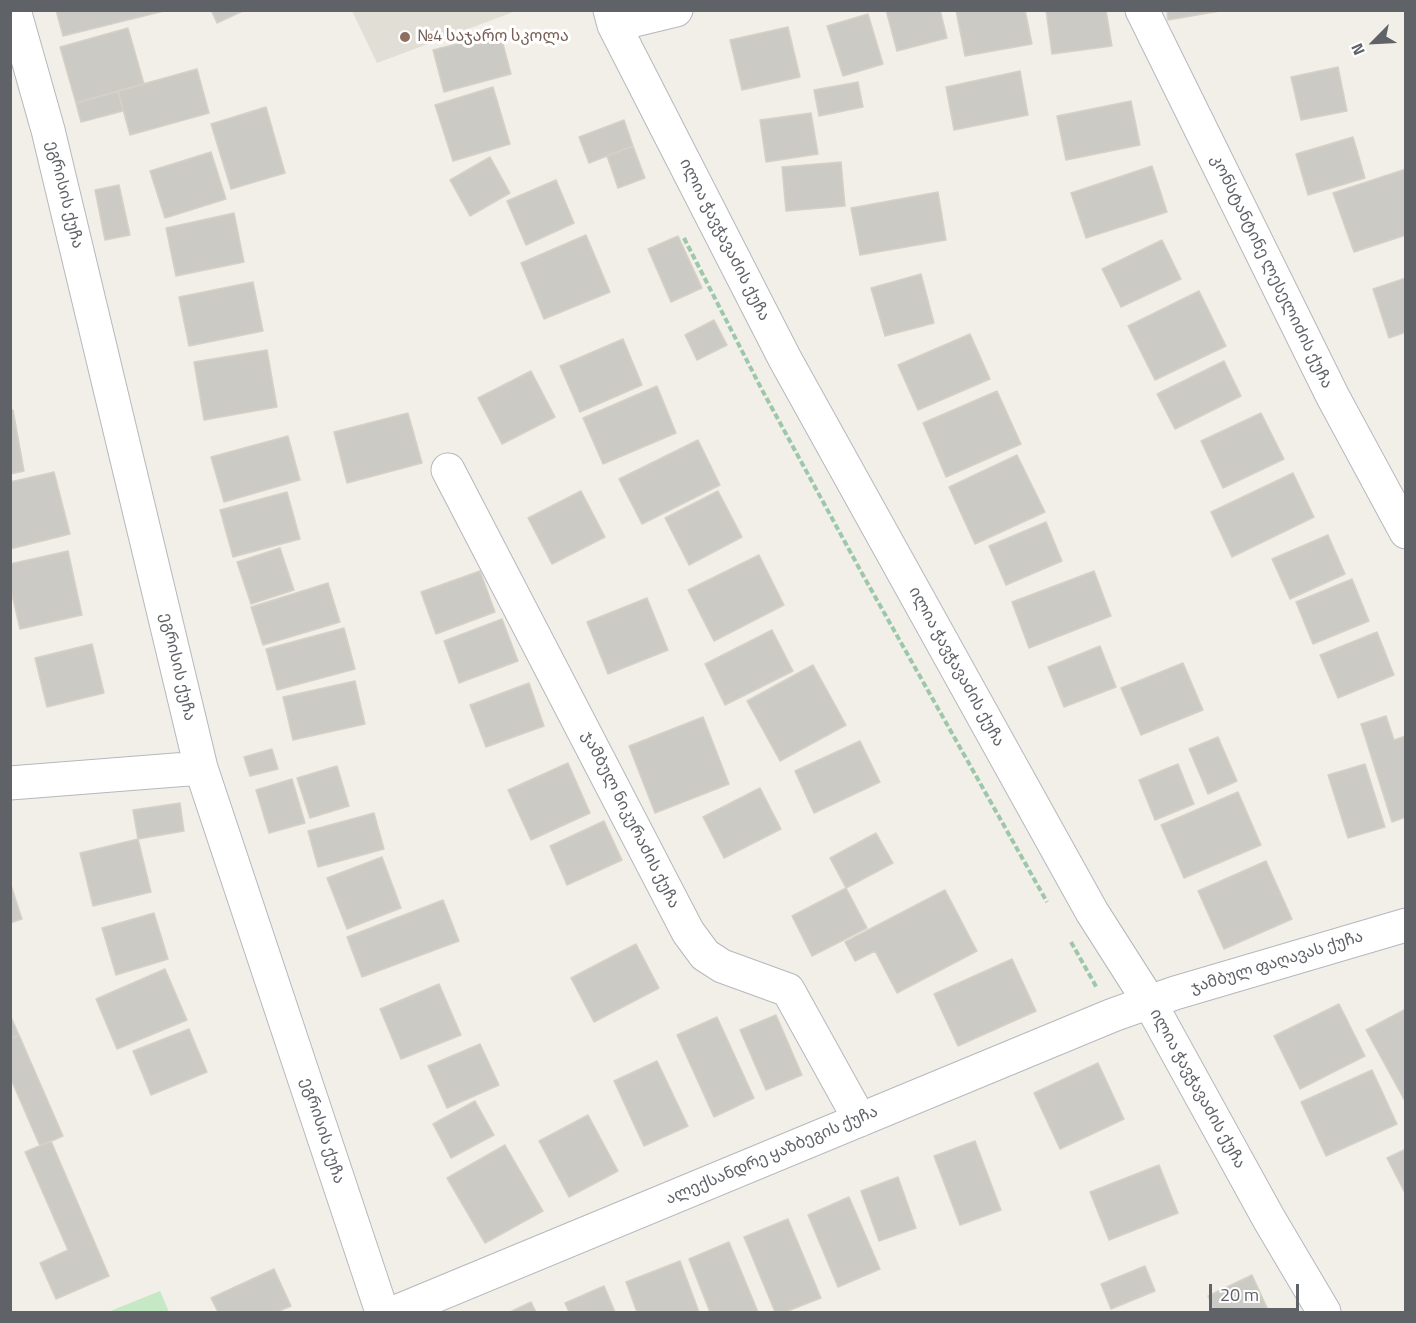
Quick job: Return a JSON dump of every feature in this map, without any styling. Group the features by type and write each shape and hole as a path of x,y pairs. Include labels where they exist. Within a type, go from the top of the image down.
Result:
{"street":[{"name":"ეგრისის ქუჩა","path":"14,10 54,153 201,768 382,1312"},
{"path":"612,18 676,10"},
{"name":"კონსტანტინე ლესელიძის ქუჩა","path":"1142,10 1333,397 1406,532"},
{"name":"ილია ჭავჭავაძის ქუჩა","path":"612,18 785,359 1092,912 1150,1003 1269,1219 1324,1312"},
{"name":"ჯამბულ ნიკურაძის ქუჩა","path":"448,470 688,932 705,955 722,966 788,990 860,1120"},
{"path":"10,783 201,768"},
{"name":"ჯამბულ ფაღავას ქუჩა","path":"1150,1003 1175,993 1406,925"},
{"name":"ალექსანდრე ყაზბეგის ქუჩა","path":"396,1312 1113,1015 1150,1003"}],"shaded area":[{"name":"№4 საჯარო სკოლა","path":"352,11 516,11 377,63"}],"green space":[{"path":"160,1291 169,1312 108,1312"}],"building":[{"path":"56,10 168,10 63,36"},
{"path":"211,10 245,10 217,23"},
{"path":"886,10 940,10 947,38 897,51"},
{"path":"956,10 1025,10 1032,44 965,56"},
{"path":"1046,10 1106,10 1112,46 1052,54"},
{"path":"1167,10 1219,10 1220,11 1168,20"},
{"path":"868,14 883,64 843,76 827,26"},
{"path":"788,27 800,77 742,90 730,40"},
{"path":"128,28 144,84 76,103 60,47"},
{"path":"500,33 511,74 444,92 433,50"},
{"path":"1338,67 1347,111 1301,120 1291,77"},
{"path":"197,69 209,113 130,135 118,91"},
{"path":"1020,71 1028,115 954,130 946,87"},
{"path":"858,82 863,107 819,116 814,90"},
{"path":"493,87 510,144 453,161 435,105"},
{"path":"118,91 123,111 81,122 76,103"},
{"path":"1131,101 1140,145 1066,160 1057,116"},
{"path":"266,107 285,173 231,189 211,124"},
{"path":"811,113 818,154 766,162 760,120"},
{"path":"624,120 633,146 589,163 579,137"},
{"path":"1353,137 1365,178 1308,195 1296,154"},
{"path":"633,146 645,178 618,188 607,156"},
{"path":"211,152 226,199 165,218 150,171"},
{"path":"490,157 510,193 470,216 450,180"},
{"path":"841,162 845,206 786,211 782,167"},
{"path":"1152,166 1167,212 1086,238 1071,193"},
{"path":"1406,169 1406,235 1354,252 1333,193"},
{"path":"556,180 574,223 526,245 507,201"},
{"path":"119,185 130,235 105,240 95,190"},
{"path":"938,192 946,240 860,255 851,208"},
{"path":"234,213 244,262 176,276 166,228"},
{"path":"586,235 610,292 544,319 521,263"},
{"path":"678,236 702,288 671,302 648,249"},
{"path":"1162,240 1181,279 1121,307 1102,269"},
{"path":"921,274 934,323 885,336 871,288"},
{"path":"1406,278 1406,332 1389,338 1373,289"},
{"path":"253,282 263,331 189,346 179,297"},
{"path":"1199,291 1226,346 1155,380 1128,326"},
{"path":"714,320 727,345 697,360 685,335"},
{"path":"970,334 990,379 918,410 898,365"},
{"path":"623,339 642,385 580,412 560,366"},
{"path":"267,350 277,407 204,420 194,362"},
{"path":"1224,361 1241,396 1175,429 1157,394"},
{"path":"531,371 555,417 502,444 478,398"},
{"path":"657,386 676,433 603,464 583,418"},
{"path":"997,391 1021,444 946,477 923,423"},
{"path":"10,410 13,410 24,471 10,474"},
{"path":"408,413 422,463 347,483 334,432"},
{"path":"1261,413 1284,459 1223,488 1201,441"},
{"path":"288,436 300,480 224,502 211,457"},
{"path":"698,440 720,485 642,524 619,479"},
{"path":"1017,455 1045,512 975,544 949,487"},
{"path":"54,472 70,534 10,549 10,482"},
{"path":"1293,473 1314,517 1232,557 1211,512"},
{"path":"581,491 605,537 552,564 528,518"},
{"path":"718,491 742,537 689,565 665,518"},
{"path":"287,492 300,539 233,557 220,510"},
{"path":"1046,522 1062,561 1006,585 989,546"},
{"path":"1328,535 1345,574 1290,599 1272,559"},
{"path":"280,548 294,590 251,604 237,562"},
{"path":"68,551 82,615 20,629 10,586 10,564"},
{"path":"759,555 784,605 714,641 688,590"},
{"path":"480,571 495,612 436,634 421,592"},
{"path":"1094,571 1111,616 1029,648 1012,602"},
{"path":"1352,579 1369,621 1313,644 1296,602"},
{"path":"328,583 340,622 263,645 251,607"},
{"path":"647,598 668,650 608,674 587,622"},
{"path":"502,619 518,661 459,683 444,641"},
{"path":"344,628 355,669 277,690 266,649"},
{"path":"772,630 793,671 725,705 705,664"},
{"path":"1377,632 1394,675 1338,698 1320,655"},
{"path":"92,644 104,693 47,707 35,658"},
{"path":"1100,646 1116,687 1064,707 1048,667"},
{"path":"1183,663 1203,710 1141,735 1121,688"},
{"path":"813,665 846,725 780,761 747,701"},
{"path":"355,681 365,724 293,740 283,697"},
{"path":"529,683 544,726 486,747 470,705"},
{"path":"1386,716 1394,740 1406,736 1406,817 1392,822 1361,724"},
{"path":"703,717 729,784 655,813 629,746"},
{"path":"1218,737 1237,781 1208,794 1189,749"},
{"path":"860,741 880,782 814,813 795,771"},
{"path":"272,749 278,769 250,776 244,757"},
{"path":"568,763 590,813 531,840 508,790"},
{"path":"1178,764 1194,804 1155,820 1139,780"},
{"path":"1365,764 1385,827 1348,838 1328,775"},
{"path":"337,766 349,806 310,818 297,778"},
{"path":"292,779 305,823 269,833 256,790"},
{"path":"760,788 781,829 724,858 703,817"},
{"path":"1238,792 1261,845 1184,878 1161,825"},
{"path":"180,803 184,831 138,839 133,810"},
{"path":"374,813 384,849 318,867 308,831"},
{"path":"604,821 622,860 567,885 550,846"},
{"path":"876,833 893,863 846,888 830,858"},
{"path":"138,839 151,892 93,906 80,853"},
{"path":"382,857 401,908 347,929 327,878"},
{"path":"1266,861 1292,919 1224,949 1198,891"},
{"path":"10,882 22,919 10,923"},
{"path":"846,888 867,928 812,956 792,916"},
{"path":"945,890 977,951 897,993 875,951 855,961 845,942"},
{"path":"443,900 459,941 362,977 347,937"},
{"path":"154,913 168,959 116,975 102,928"},
{"path":"636,944 659,988 594,1022 571,978"},
{"path":"1012,959 1036,1011 958,1046 934,994"},
{"path":"165,969 187,1020 117,1049 96,999"},
{"path":"439,984 461,1035 401,1059 380,1009"},
{"path":"1339,1004 1365,1056 1300,1089 1274,1036"},
{"path":"1406,1009 1406,1103 1366,1030"},
{"path":"10,1015 19,1035 10,1039"},
{"path":"776,1015 802,1075 766,1090 740,1030"},
{"path":"717,1017 754,1098 714,1117 677,1035"},
{"path":"189,1029 207,1072 151,1095 133,1051"},
{"path":"19,1035 63,1136 40,1146 10,1077 10,1039"},
{"path":"480,1044 499,1085 447,1108 428,1066"},
{"path":"657,1061 688,1126 644,1146 614,1081"},
{"path":"1098,1063 1124,1119 1060,1149 1034,1093"},
{"path":"1372,1070 1397,1124 1326,1156 1301,1102"},
{"path":"475,1101 494,1135 451,1158 433,1124"},
{"path":"588,1115 618,1171 569,1197 539,1141"},
{"path":"51,1141 109,1276 56,1299 40,1263 68,1250 25,1152"},
{"path":"975,1141 1001,1210 960,1225 934,1156"},
{"path":"505,1145 543,1211 485,1243 447,1178"},
{"path":"1406,1149 1406,1195 1387,1158"},
{"path":"1159,1165 1178,1213 1109,1240 1090,1192"},
{"path":"898,1177 916,1228 879,1241 861,1191"},
{"path":"849,1197 880,1269 838,1287 808,1215"},
{"path":"788,1219 821,1298 785,1312 775,1312 744,1237"},
{"path":"729,1242 758,1312 710,1312 689,1259"},
{"path":"680,1261 699,1312 637,1312 626,1282"},
{"path":"1145,1266 1155,1291 1111,1309 1101,1284"},
{"path":"274,1269 291,1306 277,1312 218,1312 211,1298"},
{"path":"1252,1275 1269,1312 1215,1312 1208,1296"},
{"path":"604,1286 615,1312 569,1312 565,1303"},
{"path":"531,1302 536,1312 510,1312"}],"place":[{"name":"№4 საჯარო სკოლა","path":"405,37"}]}
